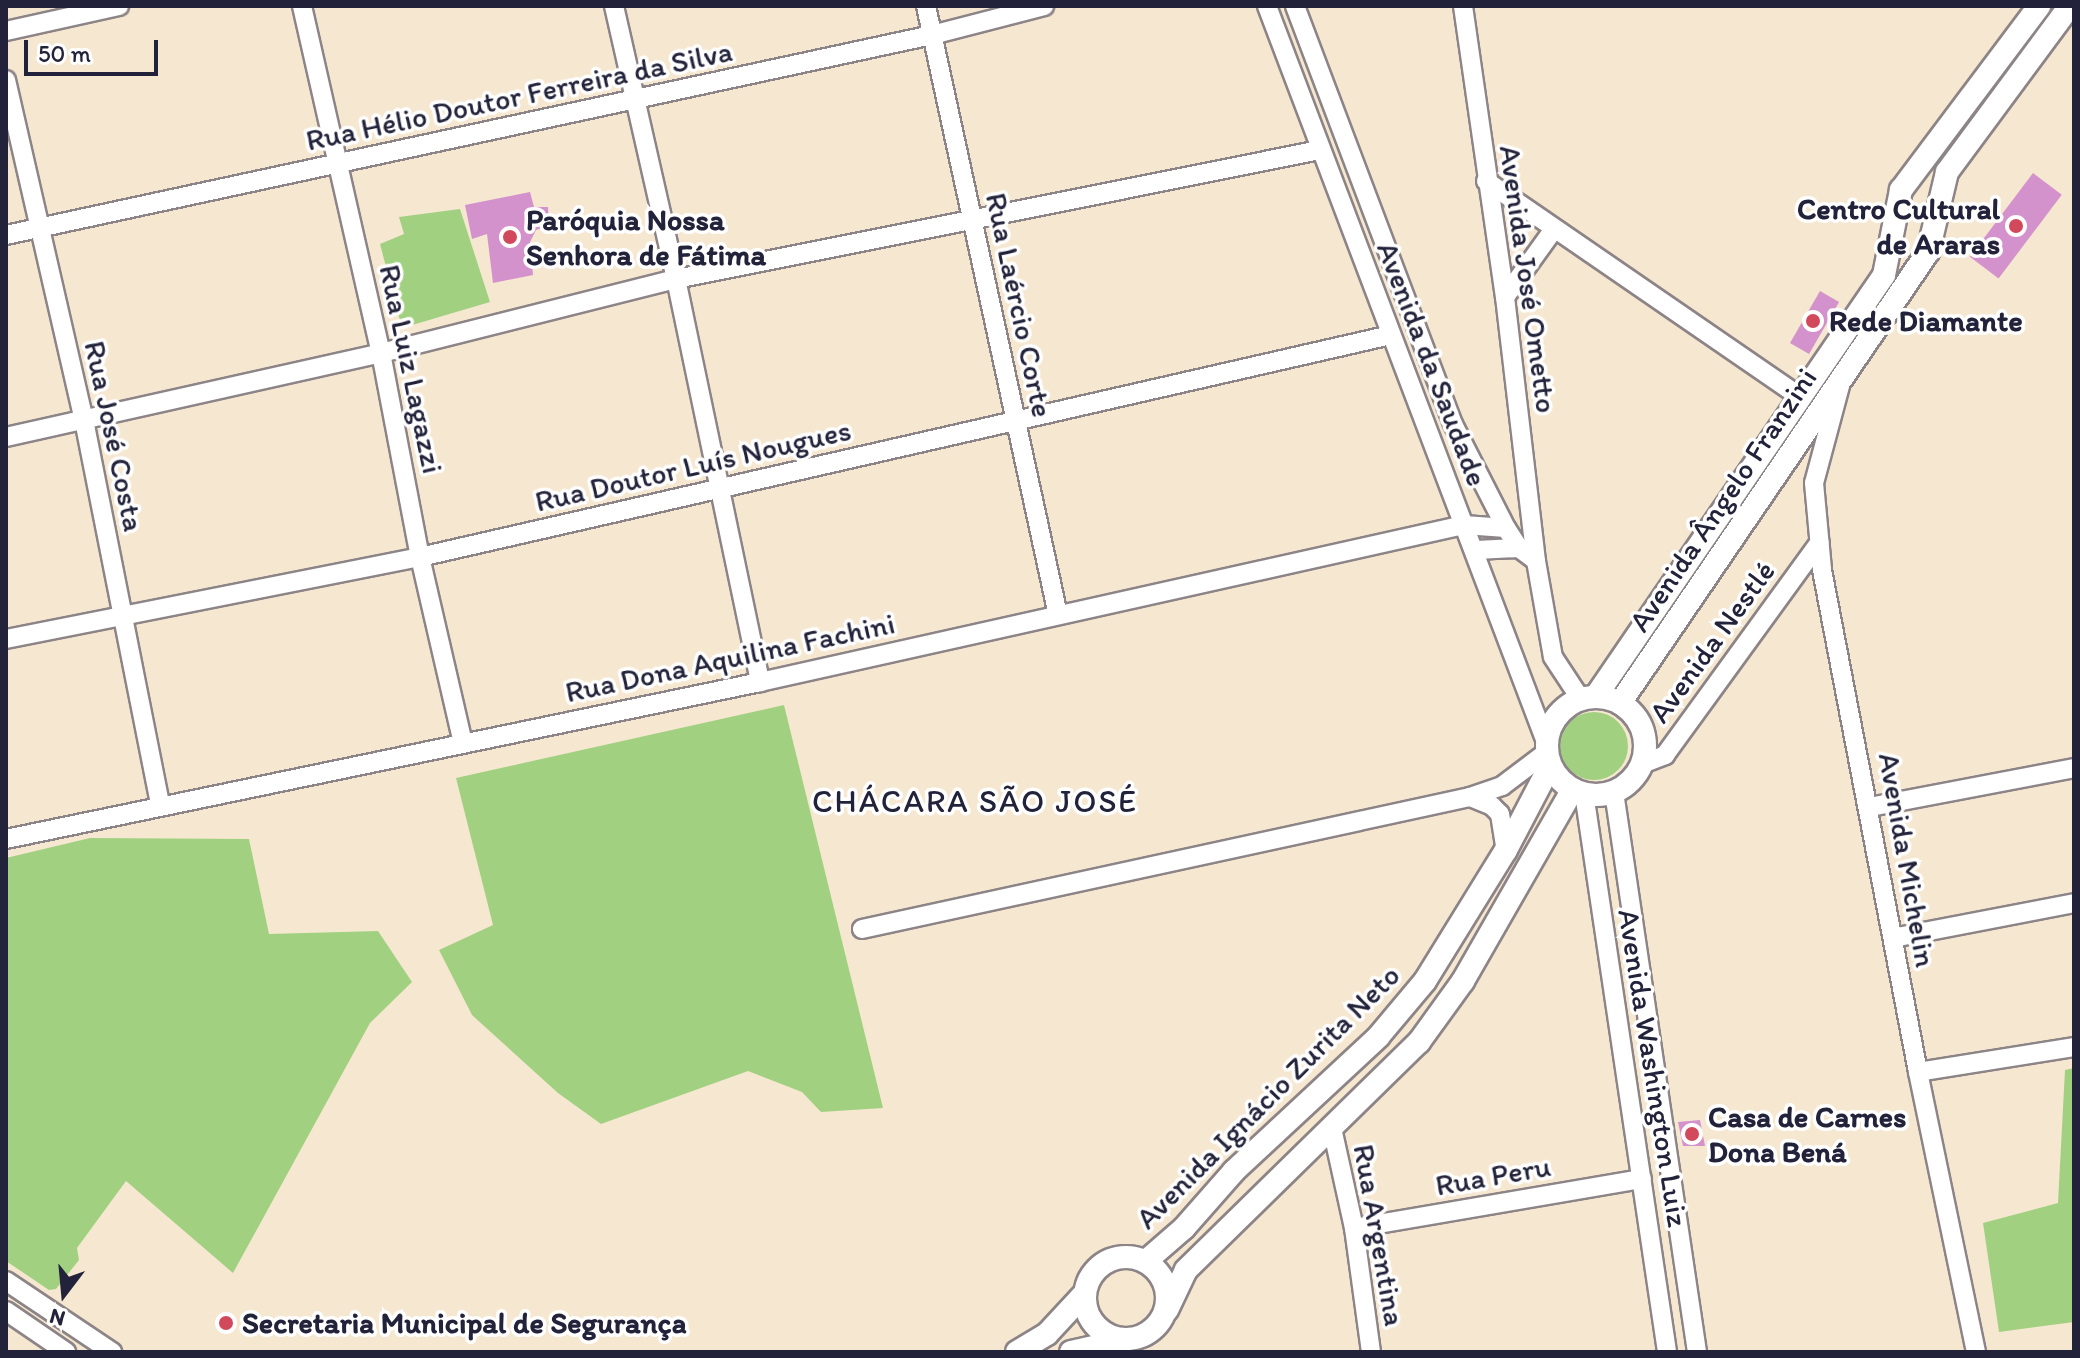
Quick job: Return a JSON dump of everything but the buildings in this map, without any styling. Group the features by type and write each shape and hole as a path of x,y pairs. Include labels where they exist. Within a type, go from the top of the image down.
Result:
{"main road":[{"name":"Avenida Ângelo Franzini","path":"1588,697 1884,275 1901,190 2039,6"},
{"name":"Avenida Ângelo Franzini","path":"1620,703 1928,252 1947,172 2070,6"},
{"path":"1901,190 1939,203"},
{"path":"1588,697 1620,703 1640,723 1644,736 1642,764 1635,776 1614,792 1578,791 1560,780 1548,753 1557,715 1588,697"},
{"name":"Avenida Ignácio Zurita Neto","path":"1146,1261 1184,1228 1234,1171 1378,1037 1425,981 1506,850 1548,753"},
{"name":"Avenida Ignácio Zurita Neto","path":"1167,1310 1186,1270 1419,1042 1463,981 1578,791"},
{"path":"1017,1352 1047,1334 1085,1293 1096,1270 1106,1262 1119,1257 1146,1261 1165,1282 1167,1310 1151,1332 1071,1352"},
{"path":"1085,1293 1085,1307 1100,1331 1126,1340"}],"street":[{"path":"6,31 119,6"},
{"name":"Rua Luiz Lagazzi","path":"302,6 381,353 420,557 463,743"},
{"path":"614,6 676,279 760,682"},
{"name":"Rua Laércio Corte","path":"926,6 1058,615"},
{"name":"Rua Hélio Doutor Ferreira da Silva","path":"6,235 932,35 1044,6"},
{"name":"Avenida da Saudade","path":"1267,6 1476,550 1548,753"},
{"name":"Avenida da Saudade","path":"1295,6 1453,424 1506,528 1519,548 1536,561"},
{"name":"Avenida José Ometto","path":"1463,6 1505,297 1536,561"},
{"name":"Rua José Costa","path":"6,80 84,420 160,805"},
{"path":"6,437 381,353 676,279 972,223 1320,150"},
{"path":"1486,181 1799,396"},
{"path":"1505,297 1554,229"},
{"name":"Rua Doutor Luís Nougues","path":"6,639 123,613 420,557 1391,335"},
{"name":"Avenida Michelin","path":"1842,379 1814,483 1820,542 1918,1072 1976,1352"},
{"name":"Rua Dona Aquilina Fachini","path":"6,839 760,682 1464,525 1506,528"},
{"name":"Avenida Nestlé","path":"1642,764 1665,755 1820,542"},
{"path":"1476,550 1519,548"},
{"path":"1536,561 1553,657 1588,697"},
{"path":"862,929 1470,797 1502,786 1548,753"},
{"path":"1870,807 2074,768"},
{"name":"Avenida Washington Luiz","path":"1578,791 1642,1179 1667,1352"},
{"name":"Avenida Washington Luiz","path":"1614,792 1697,1352"},
{"path":"1470,797 1492,806 1500,814 1506,850"},
{"path":"1893,938 2074,903"},
{"path":"1918,1072 2072,1043"},
{"name":"Rua Argentina","path":"1332,1128 1354,1228 1371,1352"},
{"name":"Rua Peru","path":"1354,1228 1642,1179"},
{"path":"6,1281 112,1352"},
{"path":"6,1311 66,1352"}],"green space":[{"path":"460,209 490,302 402,328 380,244 404,234 399,217"},
{"path":"784,705 883,1108 821,1112 802,1092 748,1071 601,1124 558,1093 472,1015 439,950 493,925 456,778"},
{"path":"1587,712 1601,712 1613,717 1623,727 1628,746 1623,765 1613,775 1601,780 1587,780 1575,775 1565,765 1560,753 1560,739 1565,727 1575,717"},
{"path":"90,838 249,839 269,934 378,931 412,982 370,1023 233,1273 126,1181 77,1248 79,1260 56,1289 49,1290 6,1261 6,858"},
{"path":"2074,1068 2074,1322 1999,1332 1983,1223 2058,1203 2065,1070"}],"place":[{"name":"Centro Cultural de Araras","path":"2016,226"},
{"name":"Paróquia Nossa Senhora de Fátima","path":"510,237"},
{"name":"Rede Diamante","path":"1813,321"},
{"name":"Casa de Carnes Dona Bená","path":"1692,1134"},
{"name":"Secretaria Municipal de Segurança","path":"226,1323"}],"district":[{"name":"CHÁCARA SÃO JOSÉ","path":"975,801"}]}
